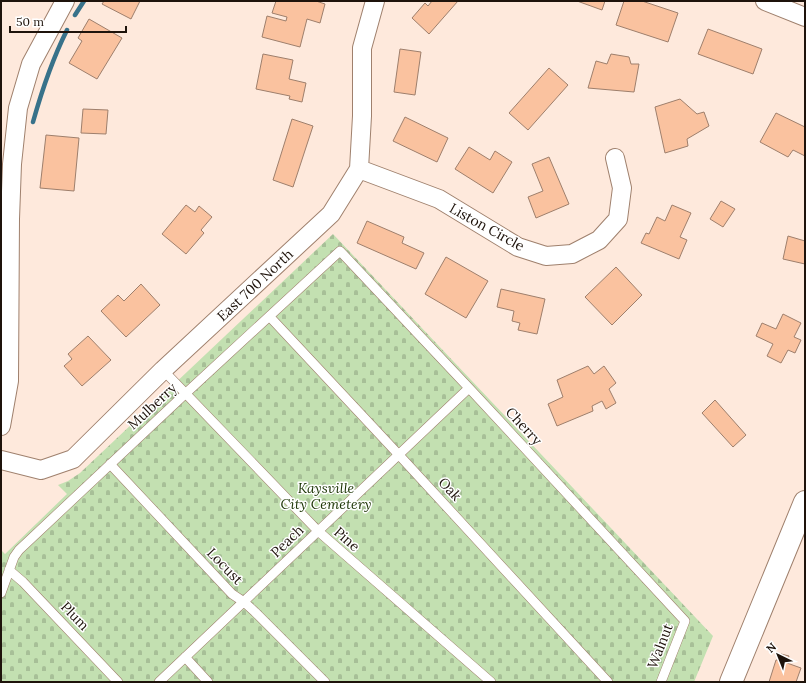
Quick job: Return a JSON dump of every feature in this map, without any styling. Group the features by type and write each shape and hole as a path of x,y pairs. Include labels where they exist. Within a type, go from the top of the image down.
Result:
{"street":[{"path":"1,426 9,381 10,219 12,164 18,108 31,64 65,1"},
{"name":"East 700 North","path":"1,460 41,470 73,458 163,370 331,214 359,169 362,116 362,48 375,1"},
{"path":"765,1 805,18"},
{"name":"Liston Circle","path":"359,169 439,199 518,247 546,256 572,254 586,247 599,240 618,219 622,188 615,158"},
{"path":"731,682 805,502"}],"lane":[{"name":"Mulberry","path":"1,593 14,557 19,550 340,251"},
{"name":"Cherry","path":"340,251 685,621"},
{"name":"Oak","path":"270,317 608,682"},
{"name":"Pine","path":"163,370 318,531 491,682"},
{"name":"Peach","path":"159,682 469,388"},
{"name":"Locust","path":"110,464 232,594 244,602 325,682"},
{"name":"Plum","path":"9,570 23,582 118,682"},
{"name":"Walnut","path":"661,682 685,621"},
{"path":"185,657 208,682"}],"green space":[{"name":"Kaysville City Cemetery","path":"333,234 713,636 694,682 1,682 1,550 5,554 67,494 58,485 68,481 80,473"}],"building":[{"path":"104,1 140,1 131,19 102,4"},
{"path":"276,1 316,1 325,4 320,23 307,19 300,47 262,37 267,16 286,21 287,17 272,13"},
{"path":"432,1 458,1 429,34 412,18 425,3 428,6"},
{"path":"577,1 605,1 602,10"},
{"path":"624,1 642,1 678,13 668,42 616,25"},
{"path":"89,19 122,38 97,79 69,63 82,41 78,38"},
{"path":"708,29 762,49 753,74 698,54"},
{"path":"400,49 421,52 415,95 394,92"},
{"path":"263,54 293,60 289,79 306,83 302,102 289,99 290,96 256,89"},
{"path":"611,54 629,57 631,64 639,64 634,92 588,88 596,61 607,64"},
{"path":"549,68 568,85 528,130 509,113"},
{"path":"680,99 697,114 704,112 709,126 687,139 688,146 665,153 655,107"},
{"path":"83,109 108,110 106,134 81,133"},
{"path":"776,113 805,127 805,156 793,150 788,157 760,142"},
{"path":"405,117 448,138 437,162 393,141"},
{"path":"292,119 313,126 293,187 273,180"},
{"path":"46,135 79,138 74,191 40,188"},
{"path":"469,147 490,160 495,151 512,162 493,193 455,169"},
{"path":"549,157 569,204 536,218 528,197 543,191 532,164"},
{"path":"721,201 735,209 723,227 710,219"},
{"path":"186,205 195,212 199,206 212,217 201,230 204,233 186,254 162,234"},
{"path":"672,205 691,213 680,237 687,240 679,259 641,243 646,233 649,234 657,217 665,221"},
{"path":"367,221 404,237 402,243 424,253 416,269 357,243"},
{"path":"788,236 805,241 805,264 783,259"},
{"path":"446,257 488,281 466,318 425,294"},
{"path":"616,267 642,295 612,325 585,297"},
{"path":"141,284 160,305 126,337 101,311 118,295 124,301"},
{"path":"501,289 545,299 537,334 518,330 520,323 512,321 514,311 497,307"},
{"path":"783,314 801,323 794,337 801,340 795,353 788,350 781,363 767,356 773,344 756,336 762,323 776,329"},
{"path":"88,336 111,360 82,386 64,366 72,359 68,354"},
{"path":"588,366 594,374 604,366 616,383 609,389 616,403 606,409 602,401 592,406 593,411 557,426 548,404 563,397 557,380"},
{"path":"715,400 746,435 733,447 702,413"},
{"path":"781,654 789,656 787,663 801,668 796,682 769,682 776,660 779,660"}],"waterway":[{"path":"75,15 84,1"},
{"path":"33,122 48,75 67,30"}]}
